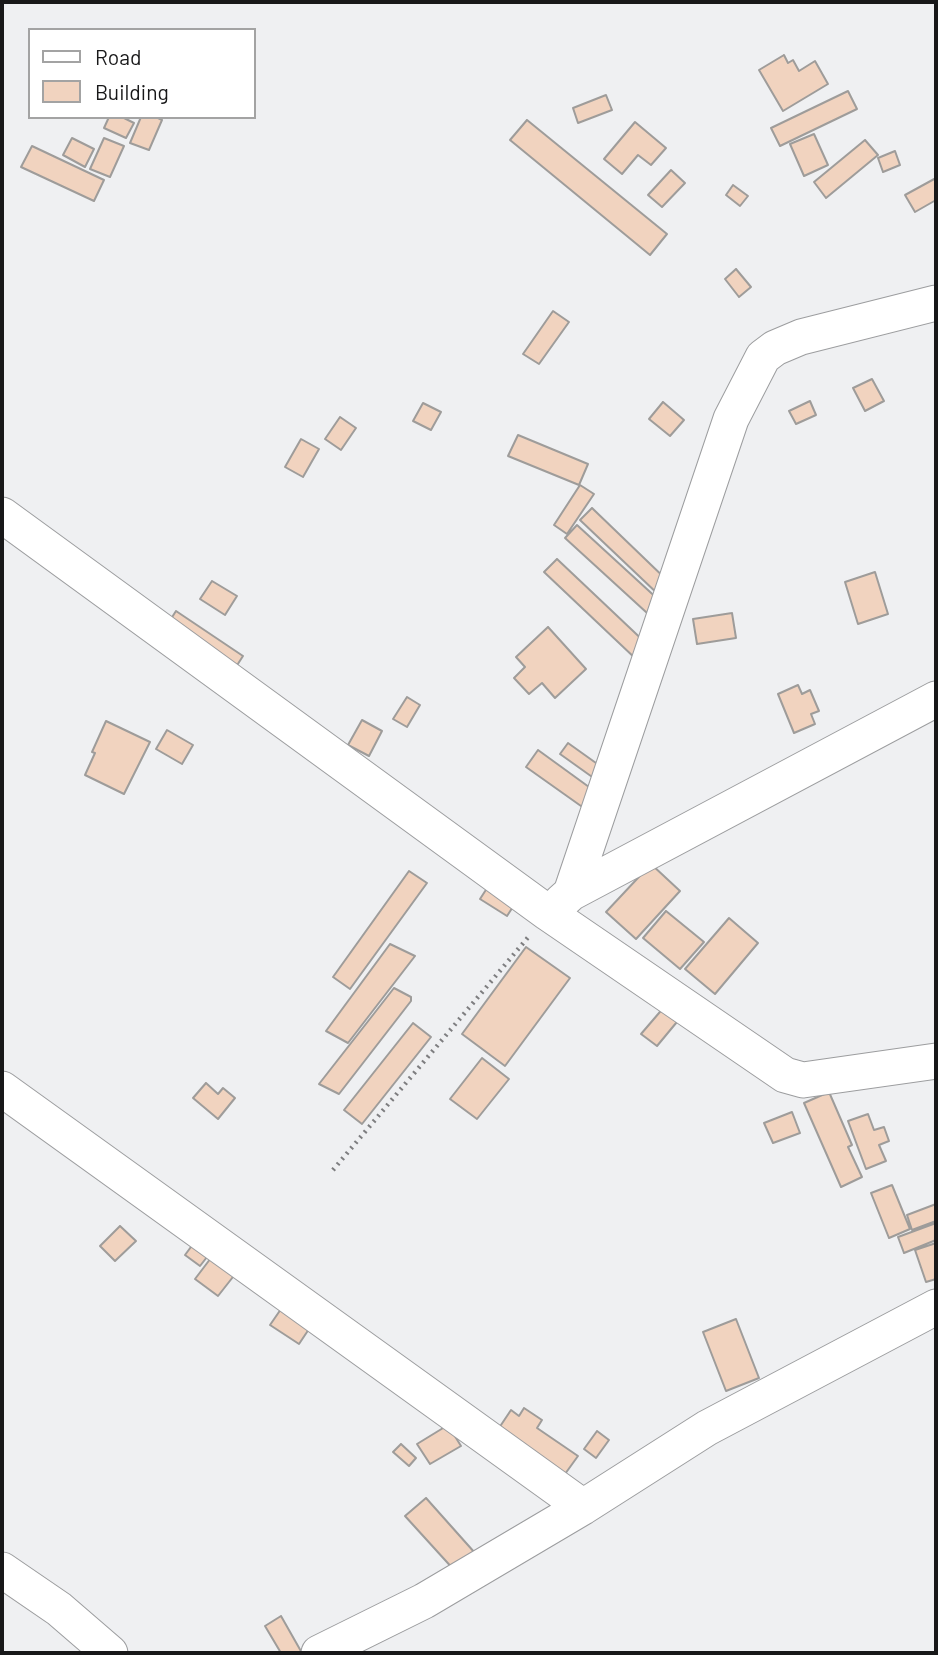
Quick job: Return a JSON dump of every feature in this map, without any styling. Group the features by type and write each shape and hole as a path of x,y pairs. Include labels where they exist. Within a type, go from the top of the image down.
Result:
{"street":[{"path":"559,903 731,419 763,357 775,348 801,337 936,303"},
{"path":"2,515 559,903 785,1075 803,1080 936,1061"},
{"path":"559,903 936,699"},
{"path":"2,1089 583,1507"},
{"path":"319,1653 424,1601 583,1507 707,1428 936,1307"},
{"path":"2,1570 59,1609 110,1653"}],"path":[{"path":"333,1170 559,903"}],"building":[{"path":"784,55 788,63 793,60 799,71 815,61 828,84 783,111 759,70"},
{"path":"848,91 857,109 780,146 771,128"},
{"path":"606,95 612,110 578,123 573,108"},
{"path":"108,119 126,119 134,123 126,138 104,128"},
{"path":"140,119 162,120 149,150 130,143"},
{"path":"527,120 667,234 650,255 510,140"},
{"path":"635,122 666,148 651,165 638,155 622,174 604,159"},
{"path":"814,134 828,165 804,176 790,144"},
{"path":"72,138 94,149 85,167 63,155"},
{"path":"104,138 124,146 110,177 90,169"},
{"path":"865,140 878,155 826,198 814,182"},
{"path":"32,146 104,180 94,201 21,167"},
{"path":"895,151 900,165 883,172 878,158"},
{"path":"671,170 685,183 662,207 648,195"},
{"path":"936,178 936,200 915,212 905,195"},
{"path":"733,185 748,196 740,206 726,195"},
{"path":"736,269 751,287 739,297 725,279"},
{"path":"553,311 569,322 539,364 523,354"},
{"path":"872,379 884,401 865,411 853,388"},
{"path":"810,401 816,415 796,424 789,411"},
{"path":"663,402 684,420 670,436 649,419"},
{"path":"423,403 441,412 431,430 413,421"},
{"path":"340,417 356,428 341,450 325,439"},
{"path":"518,435 588,464 579,485 508,456"},
{"path":"301,439 319,449 303,477 285,467"},
{"path":"580,485 594,494 567,534 554,525"},
{"path":"592,508 672,585 660,596 580,520"},
{"path":"577,525 661,602 658,623 565,538"},
{"path":"557,559 650,647 637,660 544,572"},
{"path":"875,572 888,614 858,624 845,582"},
{"path":"212,581 237,596 225,615 200,599"},
{"path":"176,611 243,656 234,670 167,625"},
{"path":"732,613 736,638 697,644 693,619"},
{"path":"548,627 586,669 555,698 542,683 529,694 514,678 525,667 516,657"},
{"path":"798,685 802,694 810,690 819,711 811,714 815,724 794,733 778,694"},
{"path":"407,697 420,705 407,727 393,719"},
{"path":"362,720 382,731 369,756 348,745"},
{"path":"106,721 150,742 124,794 85,775"},
{"path":"167,730 193,745 182,764 156,749"},
{"path":"568,743 610,773 602,784 560,754"},
{"path":"538,750 600,795 588,811 526,767"},
{"path":"651,864 680,891 636,939 606,912"},
{"path":"409,871 427,883 350,989 333,977"},
{"path":"491,882 518,899 507,916 480,899"},
{"path":"666,911 704,942 680,969 643,938"},
{"path":"729,918 758,943 715,994 685,969"},
{"path":"390,944 415,956 348,1043 326,1031"},
{"path":"526,947 570,978 505,1066 462,1034"},
{"path":"394,988 411,997 411,1001 339,1094 319,1084"},
{"path":"671,999 686,1011 657,1046 641,1034"},
{"path":"413,1023 431,1037 362,1124 344,1110"},
{"path":"482,1058 509,1079 477,1119 450,1099"},
{"path":"206,1083 218,1094 223,1088 235,1098 218,1119 193,1098"},
{"path":"829,1092 852,1145 848,1147 862,1177 841,1187 804,1103"},
{"path":"792,1112 800,1133 773,1143 764,1123"},
{"path":"868,1114 874,1130 884,1127 889,1141 879,1145 886,1161 866,1169 848,1121"},
{"path":"892,1185 910,1229 889,1238 871,1193"},
{"path":"936,1204 936,1221 912,1230 907,1215"},
{"path":"936,1223 936,1240 904,1253 898,1237"},
{"path":"120,1226 136,1241 115,1261 100,1246"},
{"path":"199,1236 214,1248 200,1266 185,1255"},
{"path":"936,1243 936,1279 926,1282 915,1250"},
{"path":"217,1250 240,1268 218,1296 195,1279"},
{"path":"281,1309 309,1329 299,1344 270,1325"},
{"path":"736,1319 759,1378 726,1391 703,1332"},
{"path":"524,1408 542,1420 537,1428 578,1456 565,1474 499,1428 511,1410 519,1416"},
{"path":"448,1425 461,1446 430,1464 417,1444"},
{"path":"597,1431 609,1440 596,1458 584,1449"},
{"path":"401,1444 416,1458 409,1466 393,1452"},
{"path":"426,1498 475,1553 455,1571 405,1516"},
{"path":"281,1616 302,1653 281,1653 265,1626"}]}
